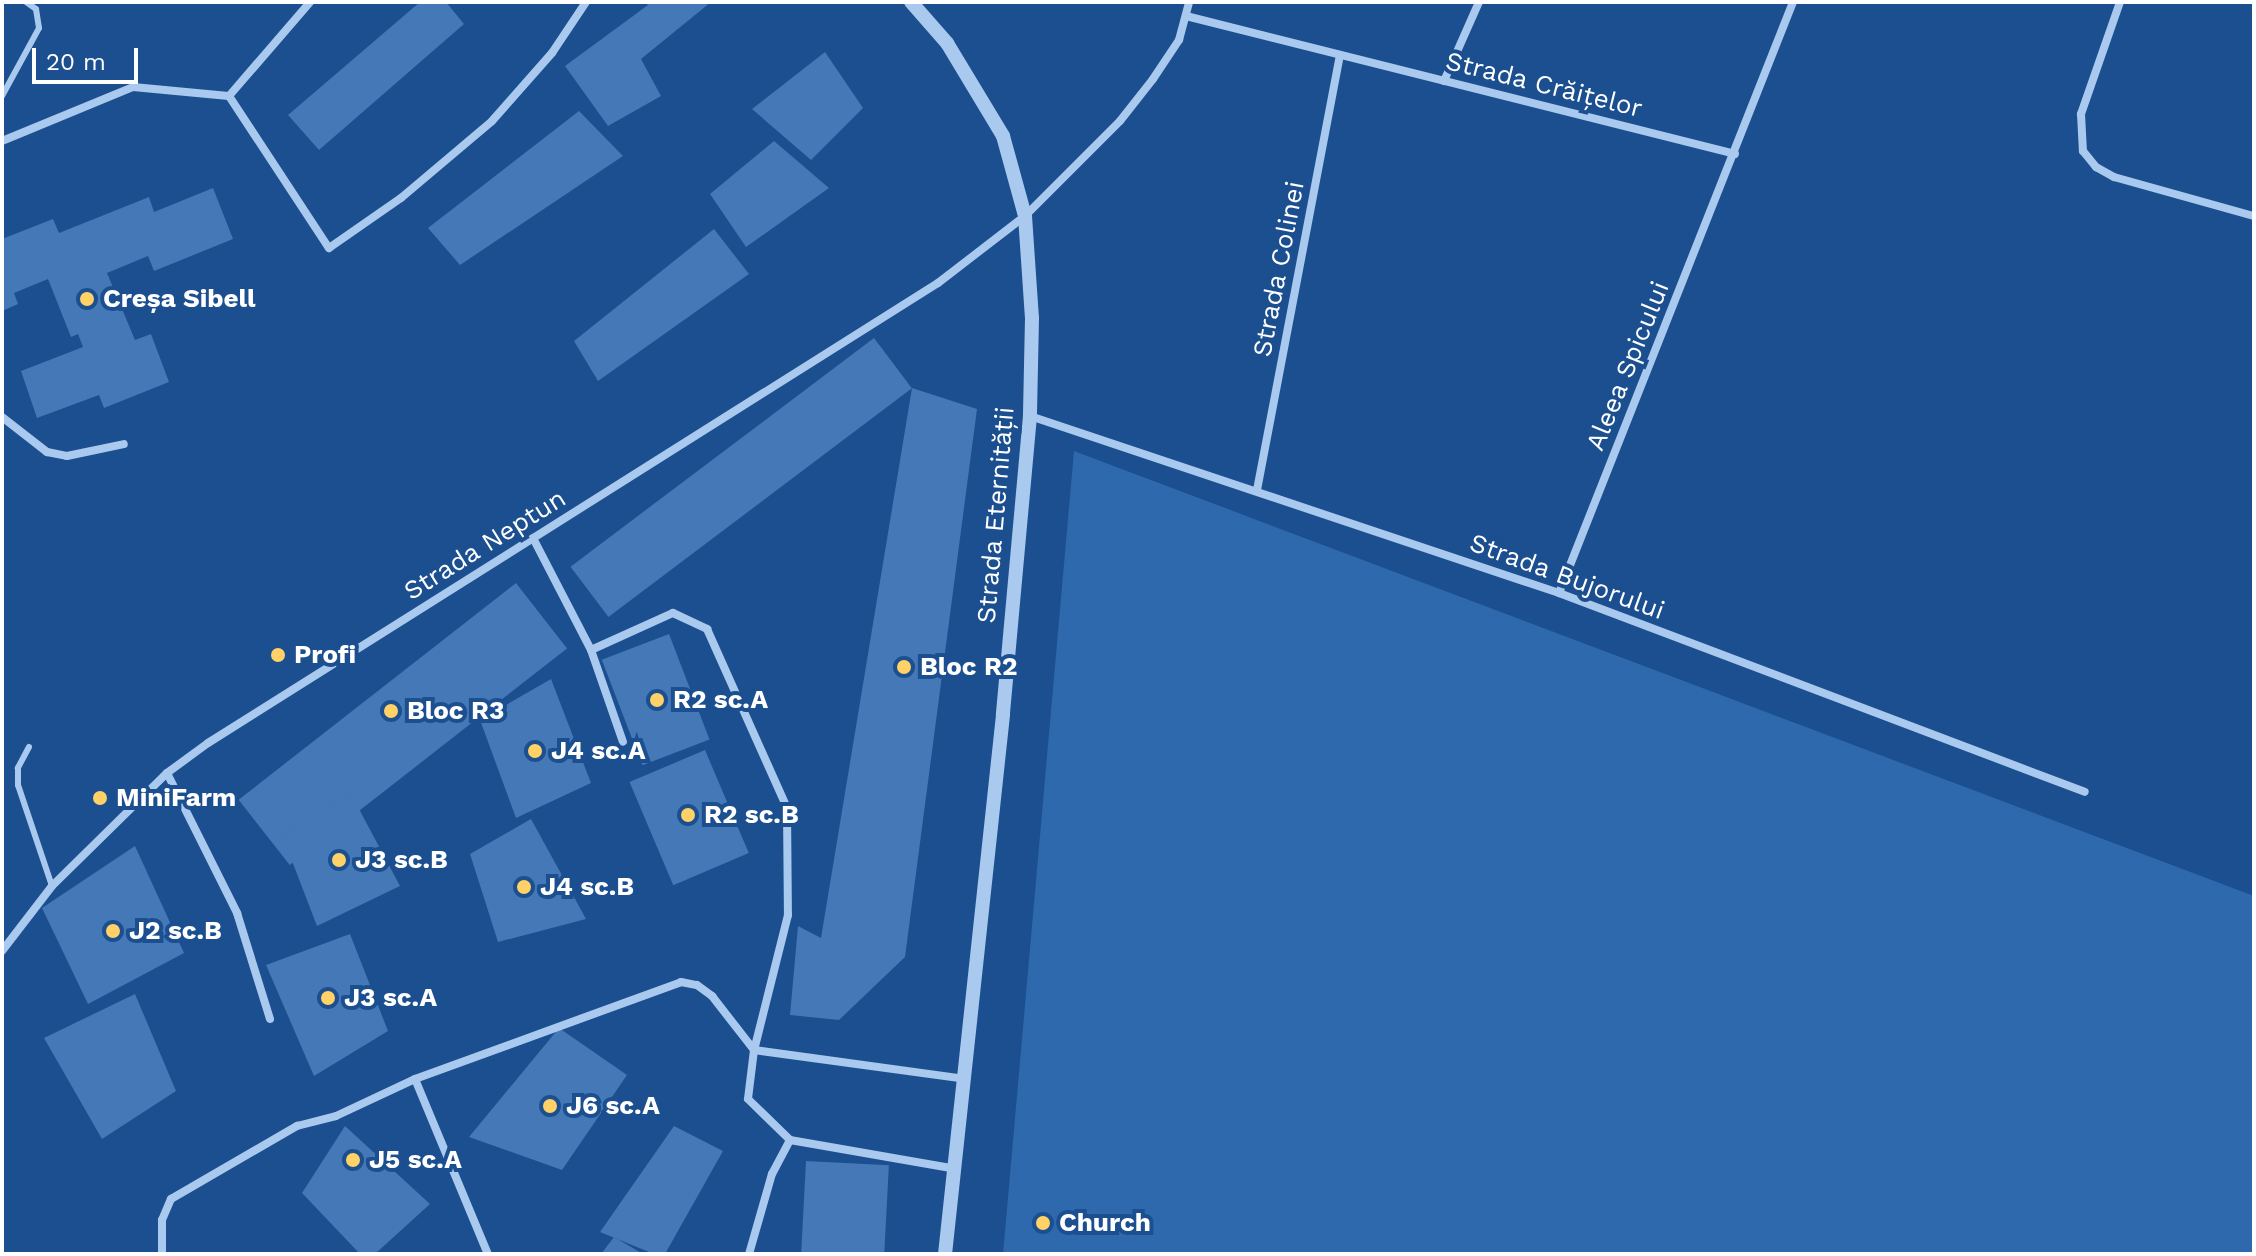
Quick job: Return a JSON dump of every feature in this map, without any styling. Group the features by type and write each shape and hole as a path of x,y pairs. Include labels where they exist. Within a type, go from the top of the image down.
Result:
{"street":[{"path":"229,96 310,2"},
{"path":"229,96 329,248 401,198 492,121 552,53 586,2"},
{"name":"Strada Eternității","path":"911,2 947,43 1003,136 1025,216 1032,318 1030,416 945,1254"},
{"name":"Strada Neptun","path":"2,951 52,886 167,773 938,283 1025,216 1120,121 1179,40 1189,2"},
{"path":"1444,81 1479,2"},
{"path":"1735,154 1793,2"},
{"path":"2120,2 2081,114 2083,151 2096,167 2114,177 2254,216"},
{"name":"Strada Crăițelor","path":"1186,16 1735,154"},
{"name":"Strada Colinei","path":"1257,490 1340,55"},
{"path":"2,141 133,87 229,96"},
{"name":"Aleea Spicului","path":"1559,593 1735,154"},
{"name":"Strada Bujorului","path":"1030,416 1559,593 2085,792"},
{"path":"2,417 47,452 67,456 124,444"},
{"path":"533,538 591,650 623,742"},
{"path":"591,650 673,613 707,629 787,808 788,915 754,1050 748,1099 790,1140 956,1169"},
{"path":"167,773 237,913 270,1019"},
{"path":"162,1254 162,1220 171,1199 297,1126 336,1116 415,1079 681,982 712,996 754,1050 965,1079"},
{"path":"415,1079 488,1254"},
{"path":"749,1254 772,1174 790,1140"}],"lane":[{"path":"2,96 39,28 36,9 26,2"},
{"path":"29,747 18,768 18,785 52,886"}],"shaded area":[{"path":"1074,451 2254,896 2254,1254 1003,1254"}],"building":[{"path":"420,2 446,2 464,24 319,150 288,115"},
{"path":"644,2 711,2 641,59 661,96 608,126 565,66 648,5"},
{"path":"825,52 863,108 811,160 752,109"},
{"path":"579,111 623,156 460,265 428,228"},
{"path":"774,141 829,188 746,247 710,194"},
{"name":"Creșa Sibell","path":"213,188 233,239 154,271 148,256 107,273 135,340 151,334 169,382 104,408 99,395 37,418 21,371 83,347 78,334 71,337 48,279 14,293 18,304 2,311 2,239 53,219 59,233 149,197 154,212"},
{"path":"714,229 749,274 598,381 574,341"},
{"path":"874,338 912,388 608,617 571,567"},
{"name":"Bloc R2","path":"912,388 977,409 905,957 839,1020 790,1015 798,926 821,938"},
{"name":"Bloc R3","path":"516,583 567,648 290,865 239,800"},
{"name":"R2 sc.A","path":"669,634 709,739 642,765 602,660"},
{"name":"J4 sc.A","path":"551,679 591,783 516,818 480,720"},
{"name":"R2 sc.B","path":"705,750 749,853 673,885 630,782"},
{"name":"J3 sc.B","path":"351,794 400,886 317,926 282,835"},
{"name":"J4 sc.B","path":"531,819 586,919 498,942 470,854"},
{"name":"J2 sc.B","path":"135,846 184,953 88,1004 42,908"},
{"name":"J3 sc.A","path":"350,934 388,1031 314,1076 266,965"},
{"name":"J2 sc.B","path":"135,994 176,1091 102,1139 44,1038"},
{"name":"J6 sc.A","path":"559,1028 627,1075 562,1170 469,1137"},
{"name":"J5 sc.A","path":"345,1126 430,1204 375,1254 360,1254 302,1193"},
{"path":"674,1126 723,1151 665,1254 654,1254 600,1232"},
{"path":"806,1161 889,1165 884,1254 801,1254"},
{"path":"614,1237 643,1254 601,1254"}],"place":[{"name":"Creșa Sibell","path":"87,299"},
{"name":"Profi","path":"278,655"},
{"name":"Bloc R2","path":"904,667"},
{"name":"R2 sc.A","path":"657,700"},
{"name":"Bloc R3","path":"391,711"},
{"name":"J4 sc.A","path":"535,751"},
{"name":"MiniFarm","path":"100,798"},
{"name":"R2 sc.B","path":"688,815"},
{"name":"J3 sc.B","path":"339,860"},
{"name":"J4 sc.B","path":"524,887"},
{"name":"J2 sc.B","path":"113,931"},
{"name":"J3 sc.A","path":"328,998"},
{"name":"J6 sc.A","path":"550,1106"},
{"name":"J5 sc.A","path":"353,1160"},
{"name":"Church","path":"1043,1223"}]}
